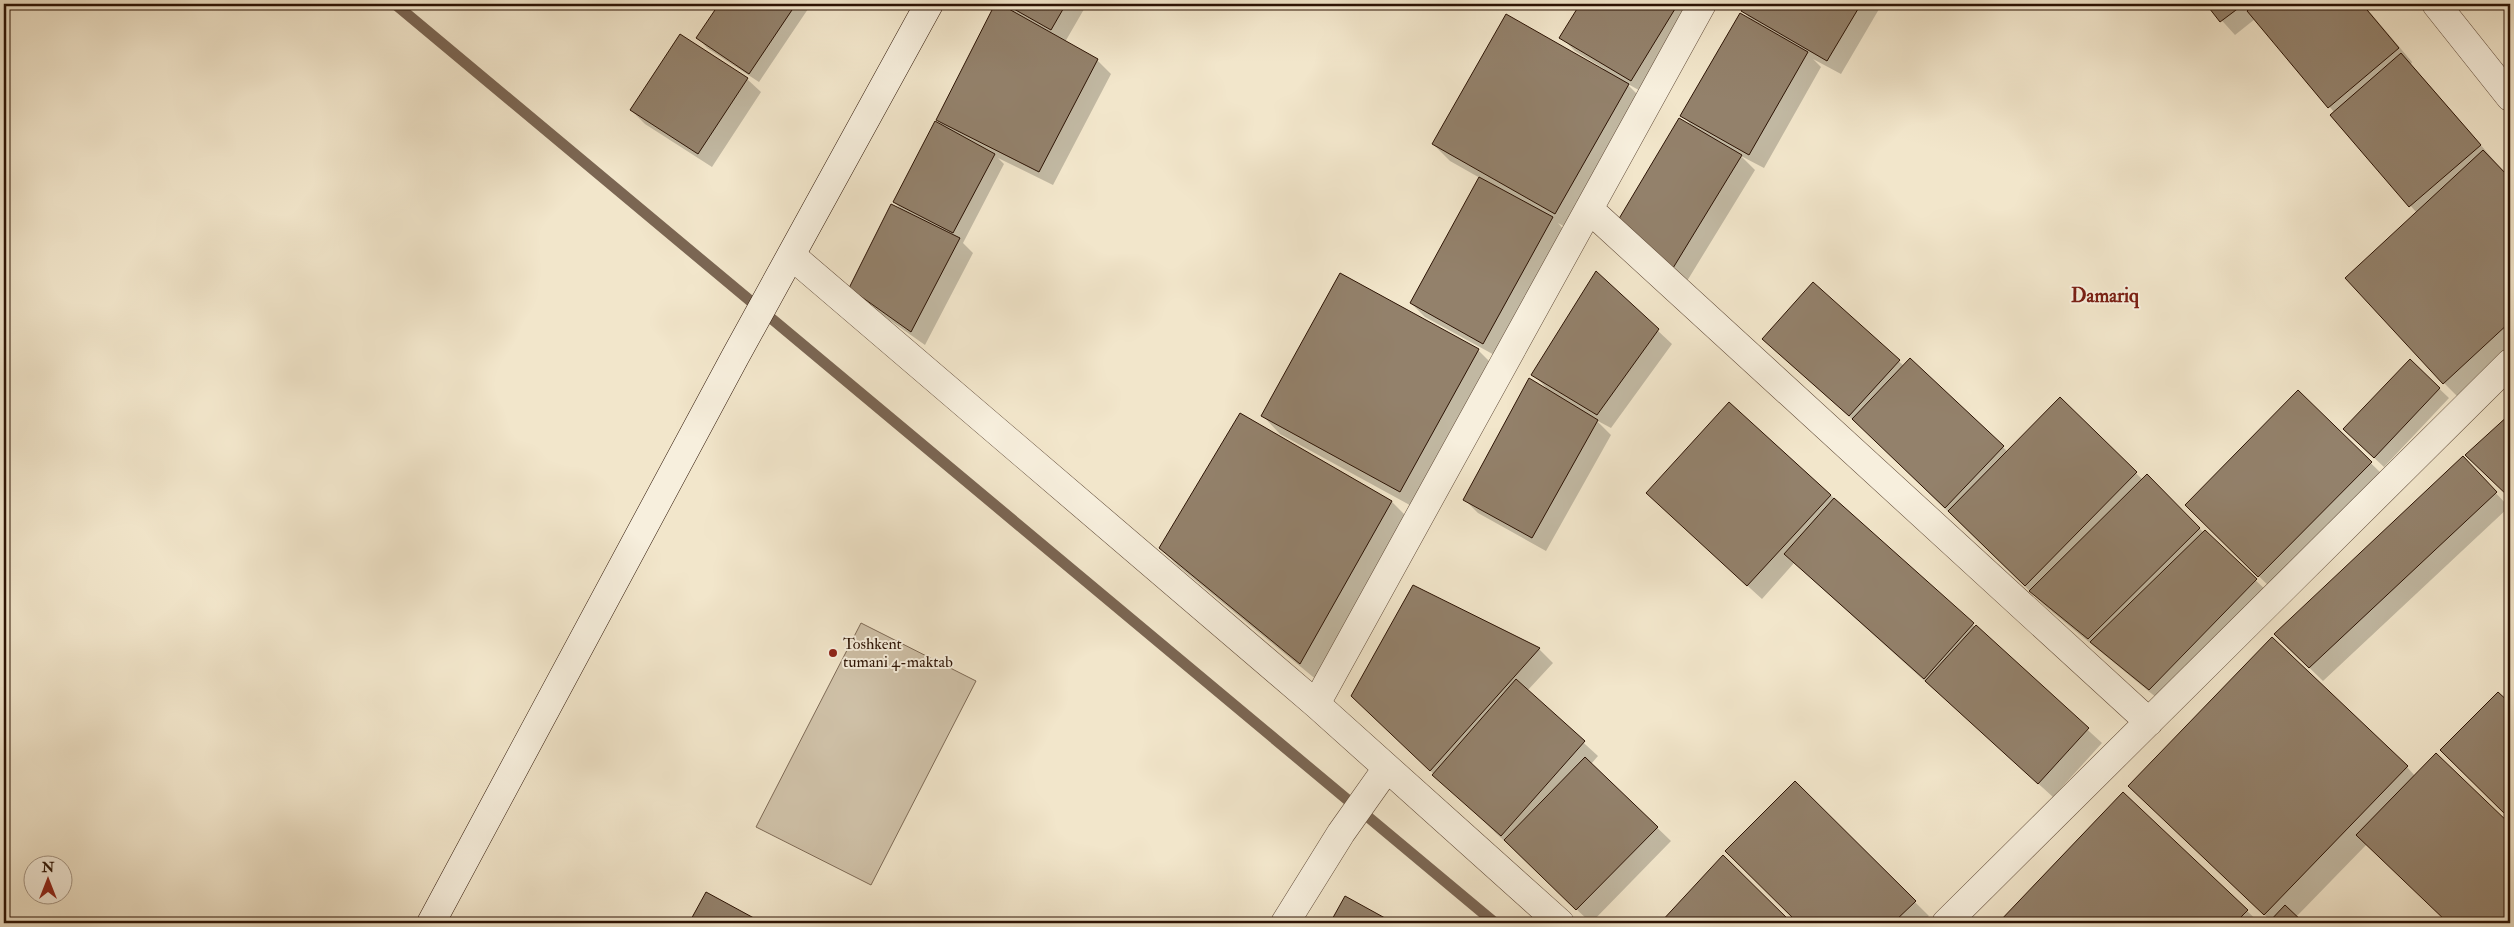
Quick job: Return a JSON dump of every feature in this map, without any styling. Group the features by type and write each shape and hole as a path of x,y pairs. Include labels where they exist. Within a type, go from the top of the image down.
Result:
{"street":[{"path":"431,923 735,357 929,4"},
{"path":"1316,704 1702,4"},
{"path":"2436,4 2510,97"},
{"path":"1589,209 2149,722"},
{"path":"792,256 1316,704 1560,923"},
{"path":"1946,923 2510,364"},
{"path":"1285,923 1341,833 1387,768"}],"shaded area":[{"path":"861,623 976,681 871,885 756,827"}],"building":[{"path":"719,4 796,4 749,74 696,38"},
{"path":"995,4 1000,4 1098,59 1039,172 936,120"},
{"path":"1005,4 1066,4 1051,30"},
{"path":"1580,4 1678,4 1631,81 1559,38"},
{"path":"1745,4 1861,4 1827,61 1741,11"},
{"path":"2206,4 2244,4 2220,22"},
{"path":"2255,4 2362,4 2399,48 2328,108 2247,11"},
{"path":"1740,13 1808,52 1749,155 1680,116"},
{"path":"1506,14 1629,84 1555,214 1432,144"},
{"path":"680,34 748,78 698,154 630,110"},
{"path":"2401,53 2481,145 2409,207 2330,115"},
{"path":"1679,118 1742,155 1670,273 1617,222"},
{"path":"935,121 995,154 953,233 893,202"},
{"path":"2483,150 2510,178 2510,322 2443,384 2345,278"},
{"path":"1479,177 1553,217 1483,344 1410,303"},
{"path":"891,204 960,238 911,332 849,288"},
{"path":"1596,271 1659,329 1597,415 1531,375"},
{"path":"1340,273 1479,349 1400,492 1261,416"},
{"path":"1813,282 1900,360 1849,416 1762,339"},
{"path":"1910,358 2004,446 1945,508 1852,419"},
{"path":"2410,359 2440,388 2374,458 2343,429"},
{"path":"1529,378 1598,420 1532,538 1463,500"},
{"path":"2298,390 2372,462 2258,577 2185,505"},
{"path":"2060,397 2137,472 2025,586 1948,511"},
{"path":"1729,402 1831,495 1747,586 1646,493"},
{"path":"1240,413 1392,501 1300,664 1159,548"},
{"path":"2510,414 2510,498 2465,455"},
{"path":"2463,456 2497,492 2309,668 2274,634"},
{"path":"2147,474 2200,528 2088,639 2029,591"},
{"path":"1834,498 1974,623 1924,679 1784,554"},
{"path":"2205,530 2257,579 2149,690 2090,642"},
{"path":"1413,585 1540,648 1430,771 1351,696"},
{"path":"1976,625 2089,728 2038,784 1925,681"},
{"path":"2272,637 2408,766 2264,915 2128,786"},
{"path":"1516,679 1585,741 1501,836 1432,775"},
{"path":"2498,692 2510,703 2510,819 2440,750"},
{"path":"2436,753 2510,824 2510,923 2448,923 2356,835"},
{"path":"1585,757 1658,827 1576,910 1504,840"},
{"path":"1795,781 1916,901 1893,923 1798,923 1725,851"},
{"path":"2123,792 2248,910 2235,923 1998,923"},
{"path":"1723,855 1792,923 1660,923"},
{"path":"706,892 763,923 689,923"},
{"path":"1345,896 1394,923 1330,923"},
{"path":"2285,905 2304,923 2268,923"}],"waterway":[{"path":"395,4 1495,923"}],"place":[{"name":"Toshkent tumani 4-maktab","path":"833,653"}],"district":[{"name":"Damariq","path":"2105,296"}]}
